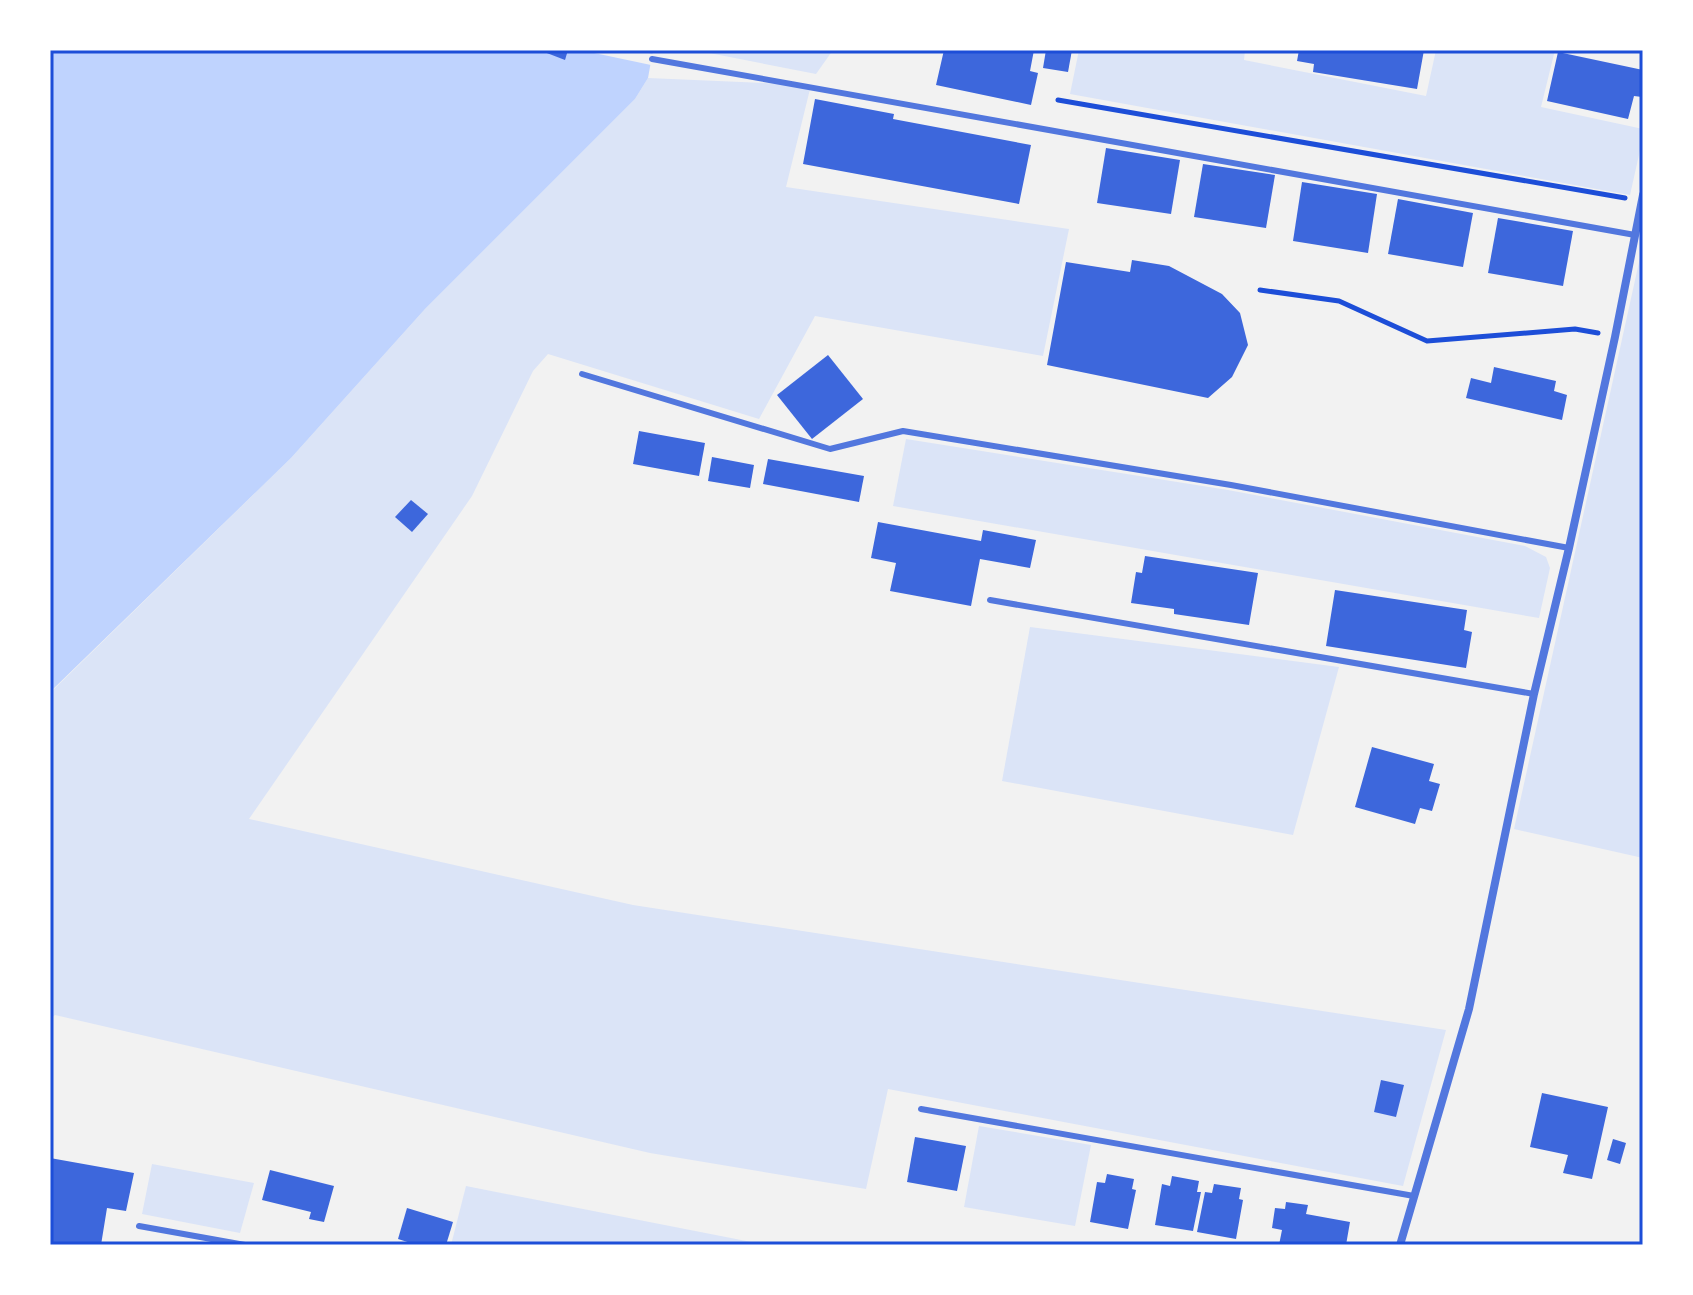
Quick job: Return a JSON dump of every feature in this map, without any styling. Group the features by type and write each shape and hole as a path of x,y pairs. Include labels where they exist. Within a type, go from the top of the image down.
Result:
{"street":[{"path":"1400,1245 1469,1009 1534,694 1615,337 1642,198"}],"lane":[{"path":"652,59 1635,235"},
{"path":"582,374 830,449 903,431 1231,485 1569,548"},
{"path":"990,600 1534,694"},
{"path":"921,1109 1414,1196"},
{"path":"139,1226 245,1245"}],"path":[{"path":"1058,100 1642,198"},
{"path":"1260,290 1339,301 1427,341 1575,329 1615,337"}],"shaded area":[{"path":"694,50 833,50 816,74"},
{"path":"1079,50 1245,50 1244,60 1426,96 1436,50 1555,50 1541,107 1643,129 1643,137 1630,195 1070,94"},
{"path":"648,78 811,85 786,187 1069,229 1043,356 815,316 759,419 548,354 533,371 472,496 249,819 633,905 1446,1030 1403,1186 888,1089 866,1189 650,1153 55,1015 50,1019 50,693 291,458 425,309 635,99"},
{"path":"1643,244 1643,858 1514,829"},
{"path":"906,439 1228,490 1525,546 1546,557 1550,568 1539,618 893,506"},
{"path":"1030,627 1339,667 1293,835 1002,781"},
{"path":"979,1126 1091,1145 1075,1226 964,1207"},
{"path":"152,1164 254,1183 240,1233 142,1214"},
{"path":"466,1186 766,1245 451,1245"}],"water":[{"path":"50,50 653,50 648,78 635,99 425,309 291,458 50,692"}],"pier":[{"path":"580,50 635,50 653,54 651,65"}],"building":[{"path":"539,50 568,50 565,60"},
{"path":"944,50 1034,50 1030,71 1038,73 1031,105 936,85"},
{"path":"1046,50 1072,50 1068,72 1043,68"},
{"path":"1299,50 1424,50 1417,89 1313,72 1314,64 1297,61"},
{"path":"1558,52 1643,70 1642,97 1634,96 1628,119 1547,101"},
{"path":"815,99 894,114 893,119 1031,145 1019,204 803,164"},
{"path":"1106,148 1180,160 1171,214 1097,203"},
{"path":"1203,164 1275,175 1266,228 1194,217"},
{"path":"1302,182 1377,194 1368,253 1293,241"},
{"path":"1398,199 1473,213 1463,267 1388,254"},
{"path":"1498,218 1573,231 1563,286 1488,273"},
{"path":"1132,260 1169,266 1222,294 1240,313 1248,345 1232,377 1208,398 1047,365 1066,262 1130,272"},
{"path":"828,355 863,399 812,439 777,395"},
{"path":"1494,367 1556,381 1554,391 1567,395 1562,420 1466,398 1471,378 1491,383"},
{"path":"639,431 705,443 699,476 633,464"},
{"path":"712,457 754,465 750,488 708,481"},
{"path":"768,459 864,476 859,502 763,484"},
{"path":"411,500 428,514 412,532 395,517"},
{"path":"878,522 981,541 983,530 1036,540 1030,568 980,559 971,606 890,591 896,563 871,558"},
{"path":"1145,556 1258,573 1249,625 1174,614 1174,609 1131,603 1136,572 1142,573"},
{"path":"1335,590 1467,610 1464,630 1472,632 1466,668 1326,646"},
{"path":"1372,747 1434,764 1429,781 1440,784 1432,811 1420,808 1415,824 1355,807"},
{"path":"1381,1080 1404,1085 1396,1117 1374,1112"},
{"path":"1542,1093 1608,1107 1592,1179 1563,1173 1568,1155 1530,1147"},
{"path":"915,1137 966,1146 957,1191 907,1182"},
{"path":"1613,1139 1626,1143 1620,1164 1607,1160"},
{"path":"50,1158 134,1173 126,1211 107,1208 101,1245 50,1245"},
{"path":"270,1170 334,1186 324,1222 309,1219 311,1212 262,1200"},
{"path":"1107,1174 1134,1179 1132,1189 1136,1190 1128,1229 1090,1222 1097,1182 1105,1183"},
{"path":"1172,1176 1199,1181 1197,1192 1201,1192 1193,1231 1155,1225 1162,1184 1170,1186"},
{"path":"1214,1184 1241,1188 1239,1199 1243,1200 1236,1239 1197,1232 1205,1192 1212,1193"},
{"path":"1286,1202 1308,1205 1306,1214 1350,1222 1346,1245 1279,1245 1282,1230 1272,1228 1275,1208 1285,1209"},
{"path":"407,1208 453,1222 446,1245 417,1245 398,1239"}]}
